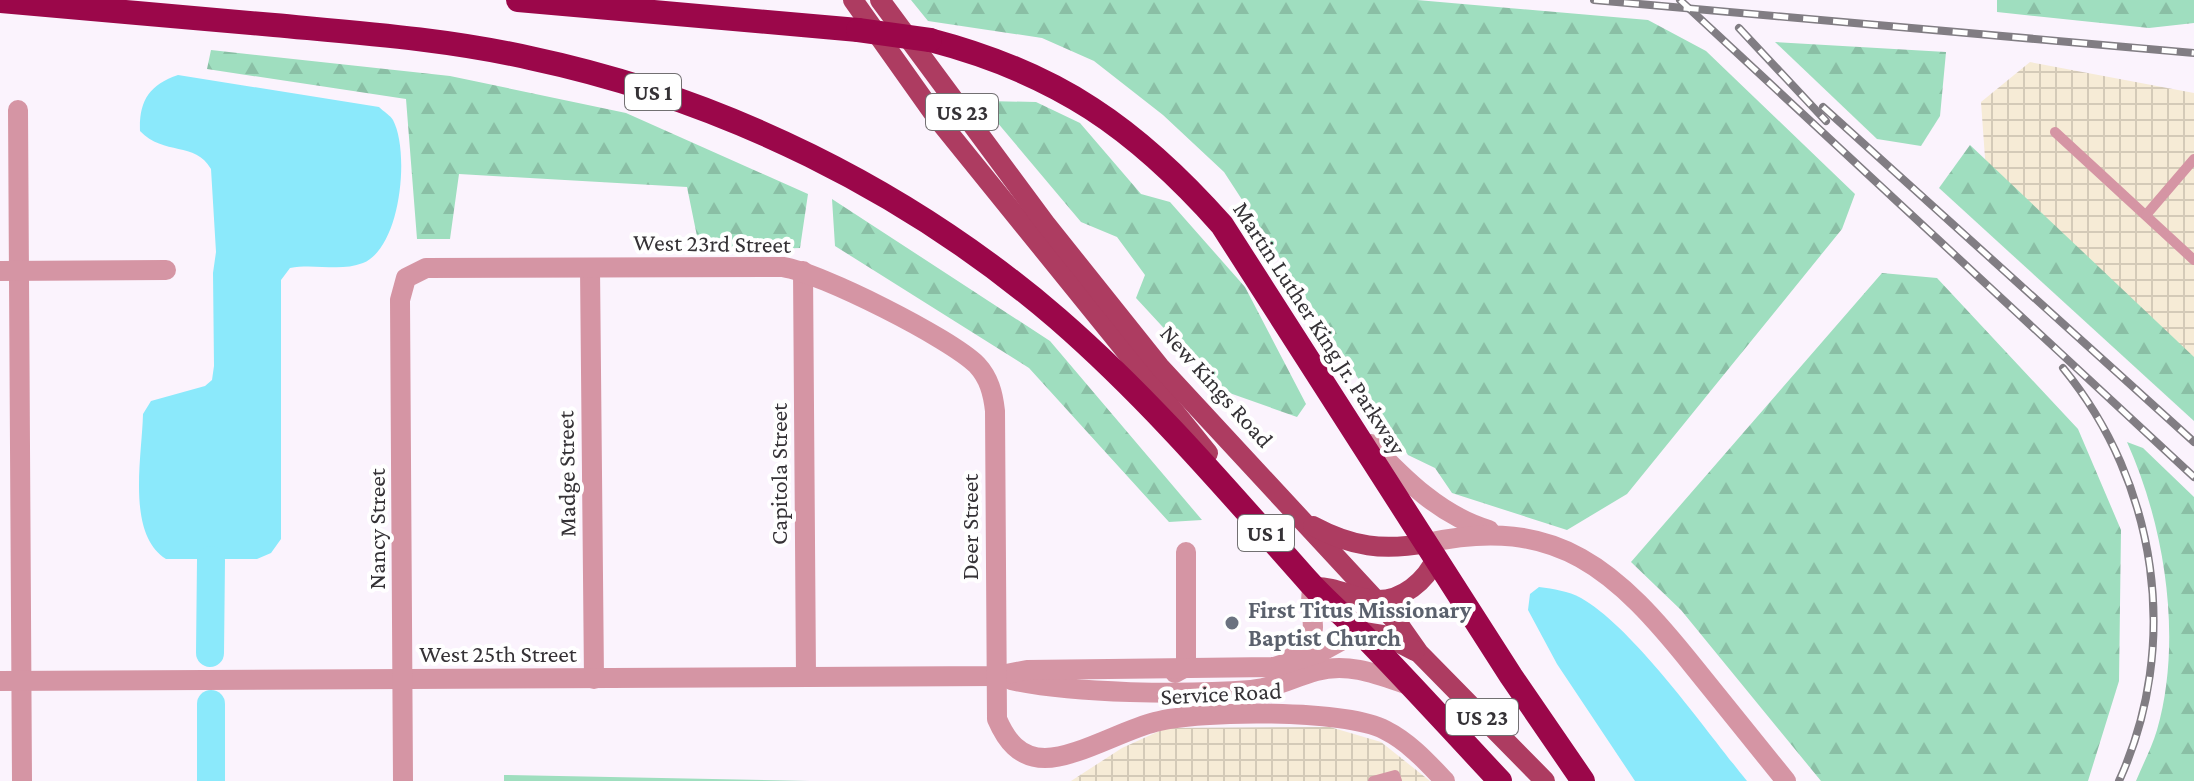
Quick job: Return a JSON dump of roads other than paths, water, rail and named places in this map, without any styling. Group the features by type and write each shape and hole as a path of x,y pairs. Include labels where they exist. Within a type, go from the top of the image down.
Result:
{"highway":[{"name":"Martin Luther King Jr. Parkway","path":"518,0 858,30 930,40 998,61 1065,92 1133,136 1222,225 1583,781"},
{"name":"US 1","path":"0,1 373,34 473,47 579,70 719,115 874,190 1009,280 1099,357 1219,479"},
{"name":"New Kings Road","path":"1219,479 1313,587 1359,631 1500,781"}],"main road":[{"name":"New Kings Road","path":"853,0 936,117 1160,367 1376,600 1419,653 1545,781"},
{"name":"New Kings Road","path":"880,0 1038,229 1208,453 1219,479"},
{"path":"1299,518 1353,544 1432,551 1430,573 1418,585 1394,597 1376,600 1334,586 1313,587"},
{"path":"1359,631 1384,635 1419,653"}],"street":[{"path":"18,110 10,271 22,781"},
{"name":"West 23rd Street","path":"406,278 426,268 783,267 803,271 835,284 965,355 987,379"},
{"name":"Madge Street","path":"590,268 594,679"},
{"path":"10,271 166,270"},
{"name":"Capitola Street","path":"803,271 806,676"},
{"name":"Nancy Street","path":"403,781 400,300 406,278"},
{"name":"Deer Street","path":"987,379 995,411 996,676"},
{"path":"1347,417 1393,467 1450,513 1589,560 1621,583 1651,613 1786,781"},
{"path":"1432,551 1466,535 1520,539"},
{"path":"1135,690 1168,679 1186,667 1186,552"},
{"path":"1274,667 1301,653 1312,639 1313,587"},
{"name":"West 25th Street","path":"0,681 996,676 1027,670 1274,667 1319,653 1359,631"},
{"name":"West 25th Street","path":"996,676 1028,684 1135,690 1253,690 1335,668 1368,671 1411,686"},
{"name":"Service Road","path":"996,676 997,719 1012,745 1028,755 1045,758 1069,754 1116,735 1170,719 1323,715 1353,718 1384,729 1413,748 1445,781"}],"lane":[{"path":"2055,132 2194,260"},
{"path":"2146,215 2194,159"},
{"path":"1373,781 1395,775 1397,781"}],"water":[{"path":"178,75 379,107 392,118 398,135 401,154 399,198 394,220 376,254 354,266 290,268 281,280 281,539 271,553 257,559 166,559 153,547 145,532 141,513 139,472 143,414 151,401 205,386 212,380 214,366 213,273 216,252 211,169 197,155 159,144 140,131 141,111 148,96 160,84"},
{"path":"1539,587 1581,598 1624,632 1747,781 1635,781 1557,664 1528,610 1530,594"}],"waterway":[{"path":"210,653 211,560"},
{"path":"211,704 211,781"}],"railway":[{"path":"1594,0 2194,53"},
{"path":"1680,0 2194,477"},
{"path":"1739,28 1826,121"},
{"path":"1823,107 2194,442"},
{"path":"2063,368 2095,413 2121,462 2139,514 2150,567 2154,621 2150,675 2138,729 2119,781"}],"place":[{"name":"First Titus Missionary Baptist Church","path":"1232,623"}]}
